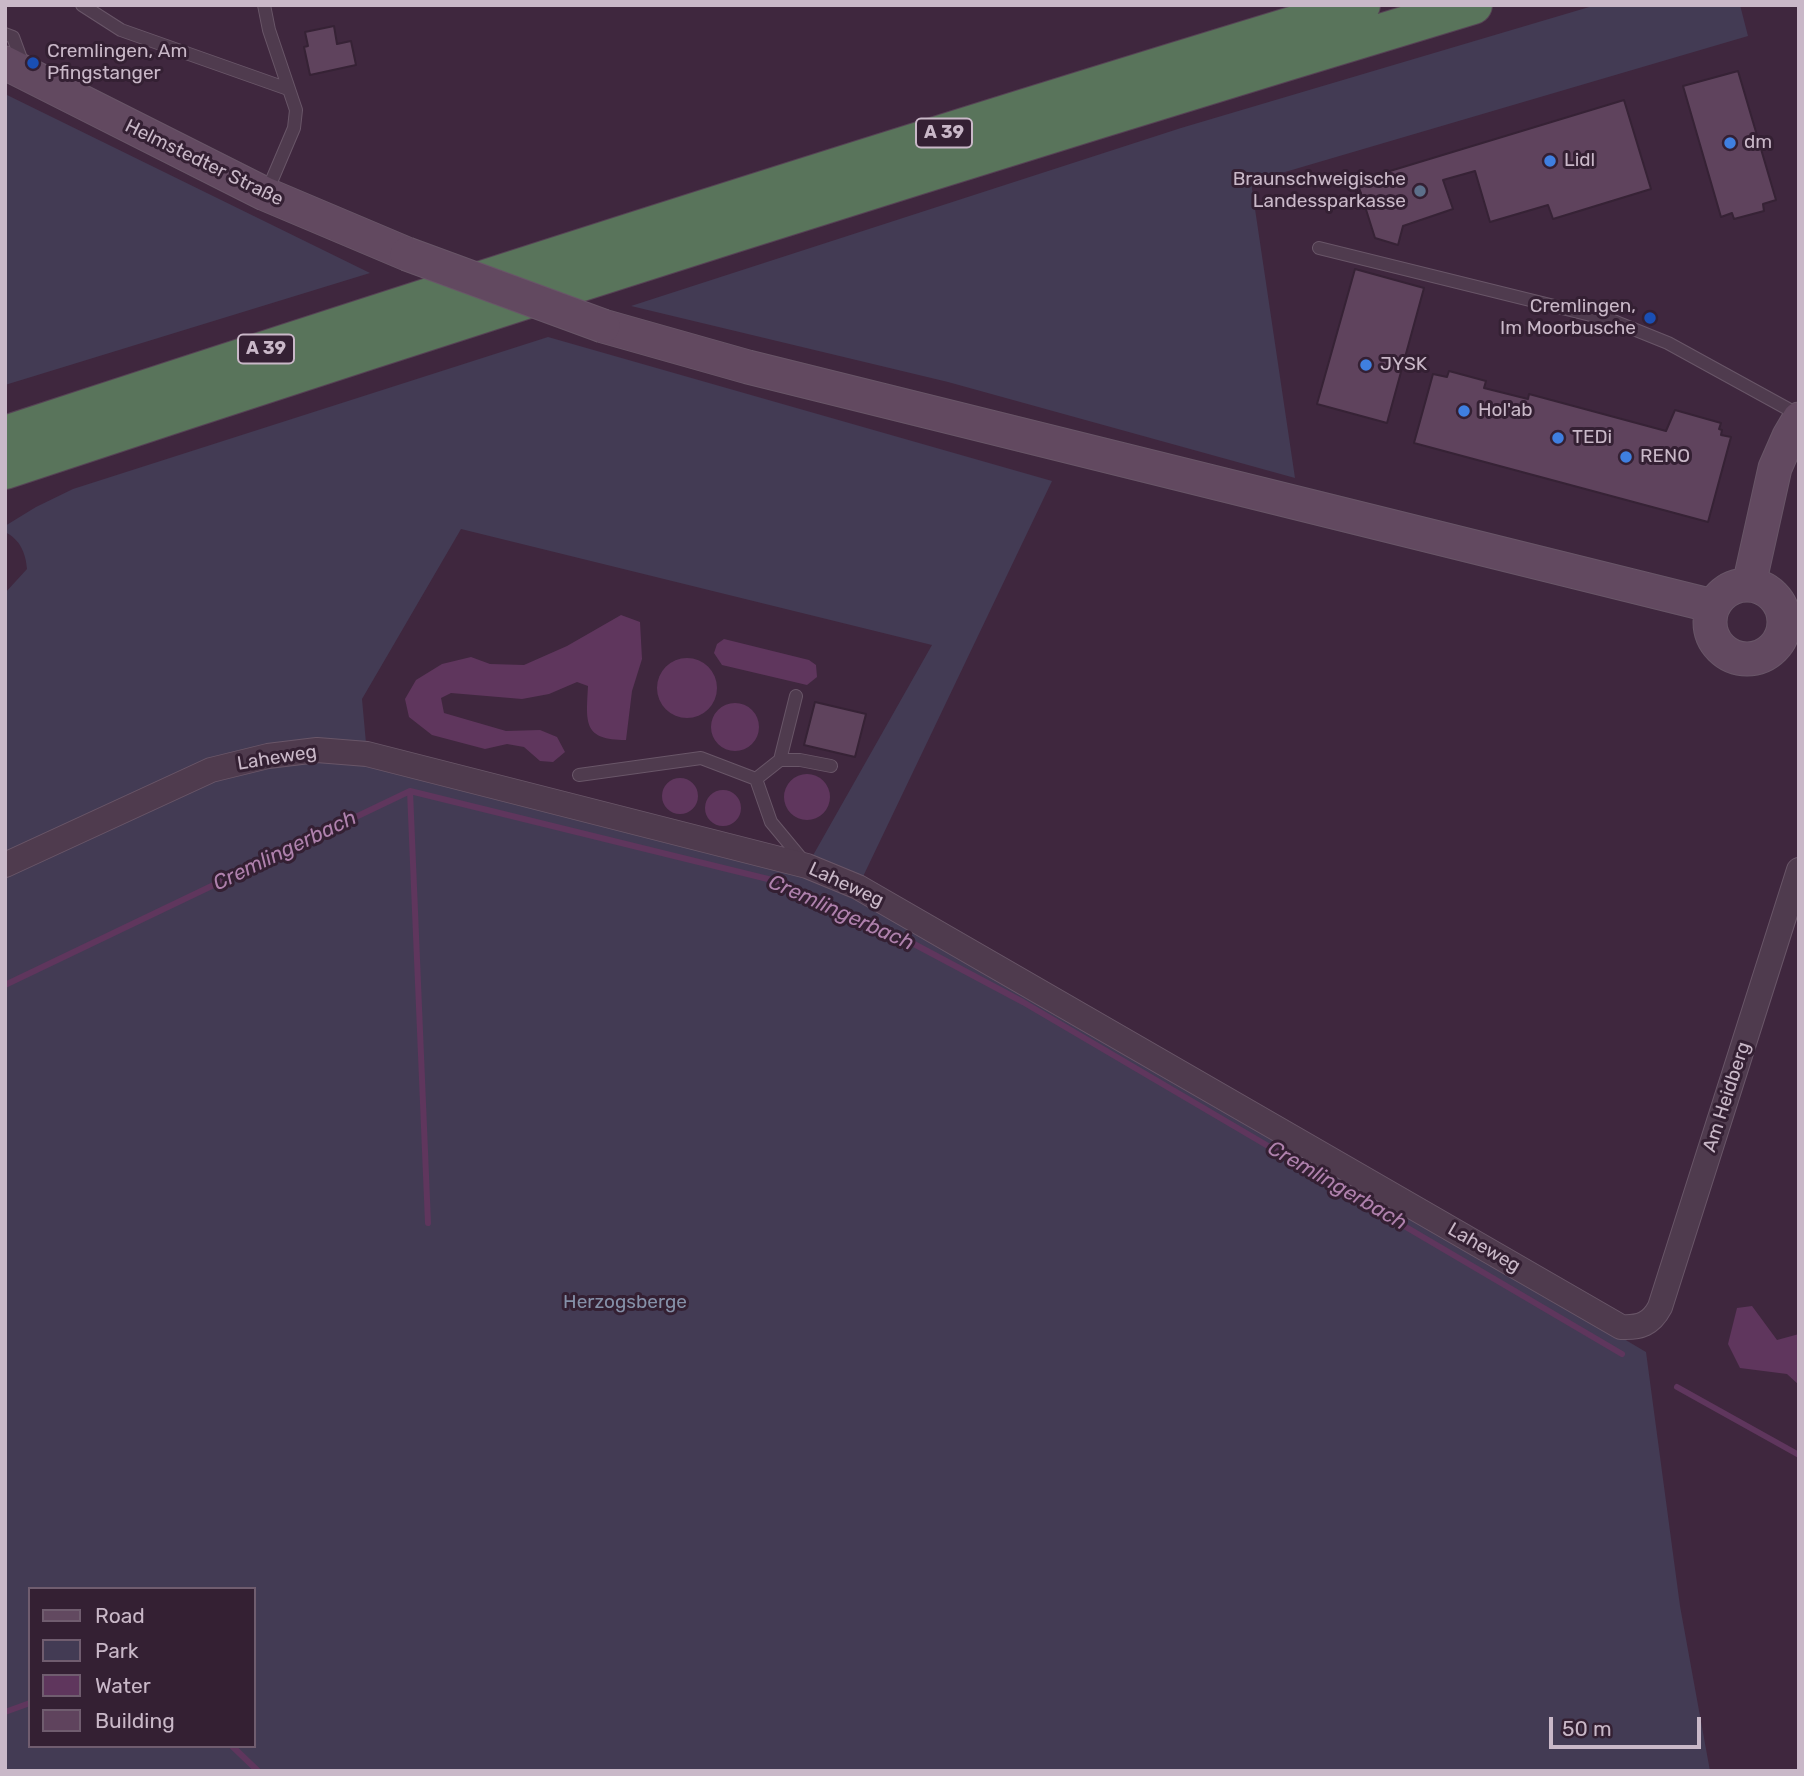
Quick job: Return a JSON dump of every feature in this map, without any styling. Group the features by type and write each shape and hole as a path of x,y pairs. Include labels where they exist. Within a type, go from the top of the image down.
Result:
{"highway":[{"name":"A 39","path":"5,435 527,264 1147,69 1361,5"},
{"name":"A 39","path":"5,470 691,246 1156,100 1473,5"},
{"path":"5,496 115,433"}],"street":[{"name":"Helmstedter Straße","path":"9,65 265,194 407,254 603,326 748,367 1713,606"},
{"path":"1749,585 1775,468 1799,417"},
{"path":"1749,585 1765,590 1773,596 1791,621 1783,629 1775,647 1759,657 1739,659 1722,650 1711,634 1710,615 1713,606 1728,590 1749,585"},
{"name":"Laheweg","path":"5,865 211,770 268,756 317,750 367,754 807,866 858,887 1621,1327 1636,1328 1650,1321"},
{"name":"Am Heidberg","path":"1650,1321 1660,1307 1799,870"}],"lane":[{"path":"82,5 121,30 288,89"},
{"path":"264,5 269,30 296,110 294,128 265,194"},
{"path":"5,34 13,37 20,56 9,65"},
{"path":"1320,248 1611,320 1668,343 1799,417"},
{"path":"756,779 780,760 796,696"},
{"path":"579,775 701,758 756,779 771,822 807,866"},
{"path":"780,760 800,760 831,766"}],"green space":[{"path":"1596,5 1740,5 1748,36 1251,182 1295,478 948,382 631,306 1181,128"},
{"path":"5,94 370,273 5,385"},
{"name":"Herzogsberge","path":"548,337 1052,481 858,887 1646,1352 1680,1606 1710,1771 5,1771 5,593 27,569 21,548 15,539 5,532 5,526 73,489","holes":["461,529 932,645 807,866 367,754 362,699"]}],"water":[{"path":"621,615 640,622 642,659 632,691 626,740 602,737 595,733 588,719 588,686 577,682 549,694 522,699 451,693 441,698 444,713 506,731 540,730 557,737 565,752 553,762 540,761 524,747 507,744 485,749 432,735 409,717 405,699 416,680 442,664 471,657 490,664 524,665 567,646"},
{"path":"724,639 809,660 816,665 817,677 807,685 722,665 714,653 717,644"},
{"path":"681,658 693,658 712,671 717,688 715,700 704,713 693,718 681,718 662,705 657,694 657,682 670,663"},
{"path":"735,703 752,710 759,727 752,744 735,751 718,744 711,727 718,710"},
{"path":"807,774 823,781 830,797 823,813 807,820 791,813 784,797 791,781"},
{"path":"680,778 693,783 698,796 693,809 680,814 667,809 662,796 667,783"},
{"path":"723,790 736,795 741,808 736,821 723,826 710,821 705,808 710,795"},
{"path":"1752,1306 1777,1340 1799,1334 1799,1385 1787,1374 1740,1368 1728,1344 1737,1308"}],"building":[{"path":"334,26 337,44 351,41 356,65 310,75 304,47 308,46 305,32"},
{"name":"dm","path":"1738,71 1776,200 1763,204 1764,211 1734,219 1732,213 1721,217 1683,86"},
{"name":"Lidl","path":"1624,100 1651,189 1553,219 1548,205 1490,222 1475,171 1443,180 1453,209 1403,226 1398,245 1375,238 1357,181"},
{"name":"JYSK","path":"1355,269 1424,288 1387,423 1317,404"},
{"path":"1449,371 1486,381 1484,388 1528,399 1529,394 1666,431 1675,410 1721,423 1721,435 1731,437 1708,522 1414,443 1433,374 1447,377"},
{"path":"815,702 866,714 855,757 804,745"}],"waterway":[{"path":"410,791 428,1223"},
{"name":"Cremlingerbach","path":"5,985 410,791 772,880 899,936 1023,1002 1622,1354"},
{"name":"Cremlingerbach","path":"1677,1387 1799,1455"},
{"path":"5,1712 28,1704"},
{"path":"234,1748 258,1771"}],"place":[{"name":"Cremlingen, Am Pfingstanger","path":"33,63"},
{"name":"dm","path":"1730,143"},
{"name":"Lidl","path":"1550,161"},
{"name":"Braunschweigische Landessparkasse","path":"1420,191"},
{"name":"Cremlingen, Im Moorbusche","path":"1650,318"},
{"name":"JYSK","path":"1366,365"},
{"name":"Hol'ab","path":"1464,411"},
{"name":"TEDi","path":"1558,438"},
{"name":"RENO","path":"1626,457"}]}
